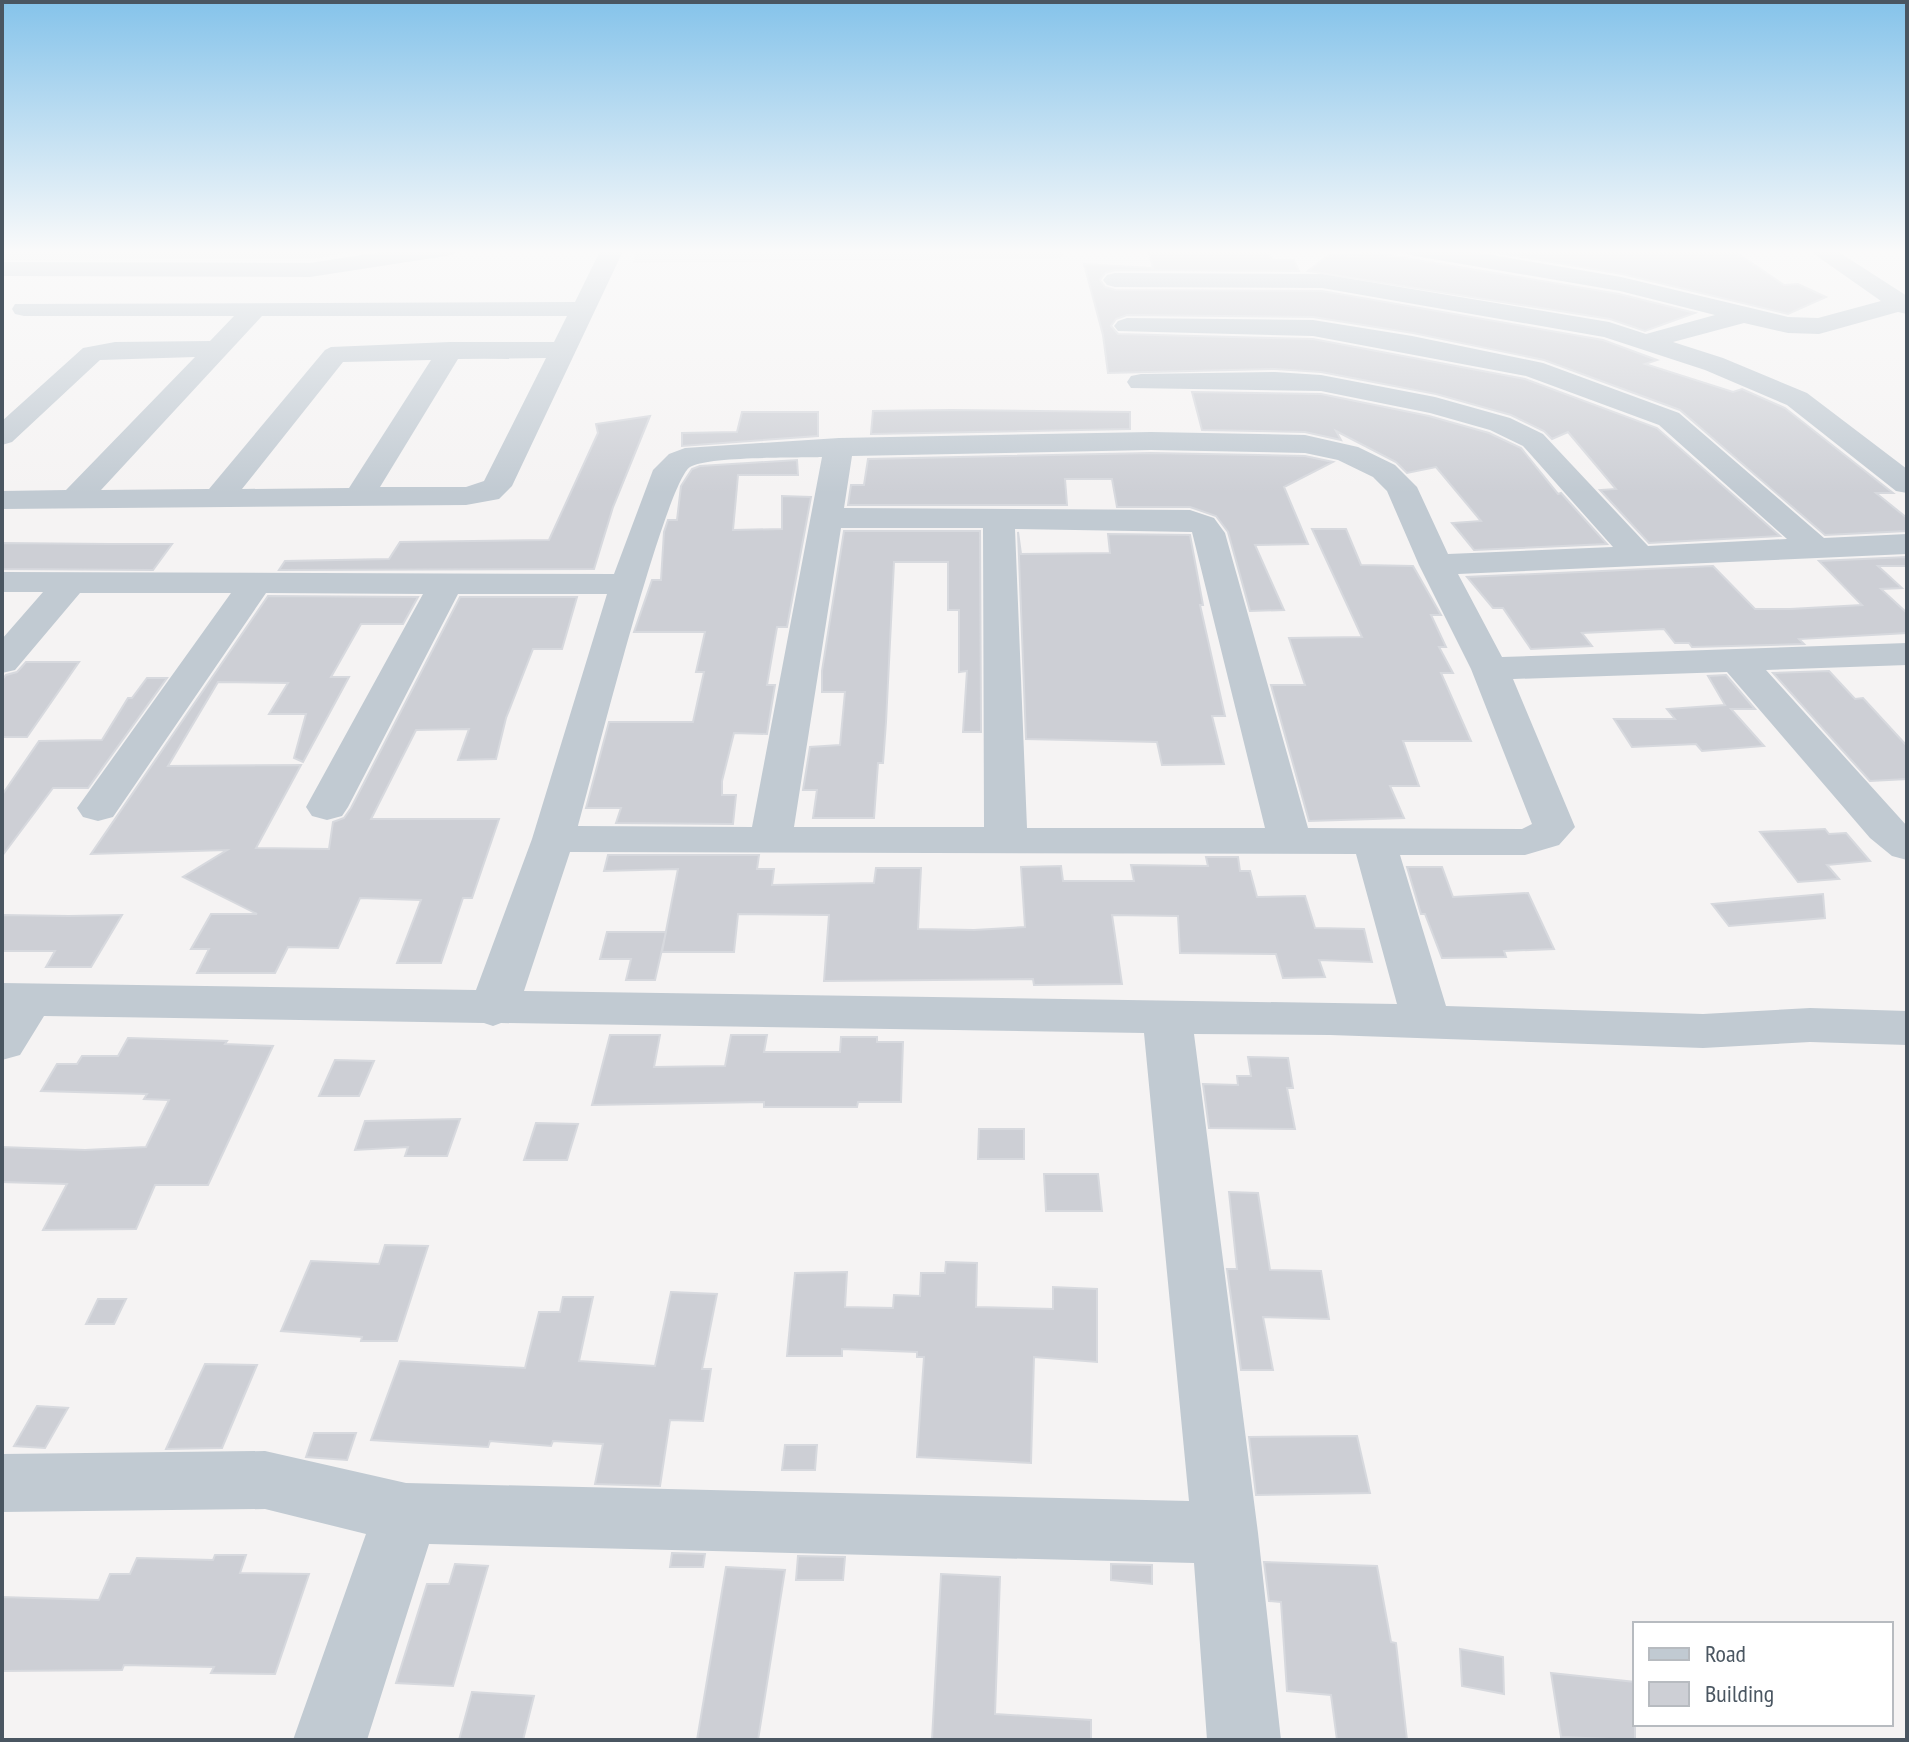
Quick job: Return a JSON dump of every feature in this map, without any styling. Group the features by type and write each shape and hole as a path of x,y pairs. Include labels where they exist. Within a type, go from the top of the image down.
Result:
{"street":[{"path":"74,500 234,330"},
{"path":"2,500 358,498 466,496 488,492 497,486 575,330"},
{"path":"1128,330 1146,413"},
{"path":"1327,330 1533,369 1669,419 1815,547"},
{"path":"1610,330 1714,364 1797,399 1907,484"},
{"path":"1648,341 1688,330"},
{"path":"2,436 92,354 115,350 216,349"},
{"path":"217,499 334,356 355,350 566,350"},
{"path":"358,498 450,350"},
{"path":"493,1009 553,839 627,584 663,480 668,470 680,460 696,454 725,451 839,447 1146,413 1275,380 1321,383 1435,405 1500,424 1533,440 1638,555"},
{"path":"553,839 1525,842 1544,836 1554,827 1490,669 1394,478 1347,453 1146,413"},
{"path":"771,839 839,447"},
{"path":"826,518 1190,520 1203,525 1209,533 1289,839"},
{"path":"999,520 1006,842"},
{"path":"1436,565 1907,544"},
{"path":"2,582 627,584"},
{"path":"2,662 71,582"},
{"path":"98,808 256,583"},
{"path":"327,807 446,583"},
{"path":"1490,669 1907,654"},
{"path":"1738,661 1885,829 1907,847"},
{"path":"1374,840 1426,1020"},
{"path":"11,1014 493,1009 1426,1020 1550,1028 1687,1031 1810,1025 1907,1028"},
{"path":"1167,1017 1225,1533 1244,1740"},
{"path":"2,1483 265,1480 406,1513 1225,1533"},
{"path":"330,1740 406,1513"}],"building":[{"path":"1102,330 1115,330 1118,334 1313,339 1525,379 1657,428 1780,536 1649,543 1600,490 1616,489 1568,432 1552,439 1544,431 1511,415 1436,394 1321,372 1275,369 1108,373"},
{"path":"1396,330 1547,330 1603,340 1657,360 1645,364 1733,392 1742,389 1785,408 1893,493 1876,493 1907,518 1907,531 1825,535 1680,410 1544,360"},
{"path":"1192,392 1321,394 1429,416 1489,433 1521,448 1558,494 1561,493 1607,544 1474,550 1452,523 1481,521 1436,467 1407,473 1396,462 1336,431 1341,440 1305,432 1202,430"},
{"path":"873,411 1130,412 1130,429 871,434"},
{"path":"742,412 818,412 818,436 682,446 682,433 737,432"},
{"path":"650,416 613,507 594,569 279,570 285,561 389,559 400,542 549,540 598,433 596,424"},
{"path":"1151,453 1305,456 1333,462 1284,487 1308,544 1255,545 1284,610 1250,611 1228,532 1216,516 1190,507 1117,507 1112,479 1065,479 1067,505 848,505 851,485 864,485 868,459"},
{"path":"797,460 798,475 738,475 733,530 782,529 782,496 811,497 787,627 777,627 767,685 775,685 767,734 734,733 722,781 722,795 736,795 733,824 616,823 621,808 586,808 609,722 693,722 704,672 696,672 705,632 634,632 652,580 661,580 664,532 668,520 677,520 681,486 692,469 700,466"},
{"path":"1312,529 1346,529 1361,565 1413,566 1441,615 1431,615 1446,647 1439,647 1453,673 1441,673 1471,741 1403,741 1419,786 1390,786 1404,818 1309,821 1271,685 1305,685 1289,638 1362,637"},
{"path":"844,531 980,531 981,732 963,732 967,671 959,672 959,610 948,610 948,562 894,562 883,763 878,763 874,818 813,818 817,790 803,790 810,747 840,745 845,692 822,692 822,671"},
{"path":"1018,532 1021,554 1110,553 1108,534 1190,535 1203,605 1200,605 1225,716 1212,716 1224,764 1162,765 1157,742 1026,739"},
{"path":"2,543 172,544 153,570 2,569"},
{"path":"1907,557 1907,566 1878,566 1902,588 1881,589 1907,613 1907,633 1799,639 1804,644 1692,647 1689,643 1675,643 1664,629 1582,633 1592,646 1531,649 1503,608 1493,608 1467,577 1713,566 1755,609 1790,609 1862,605 1819,561"},
{"path":"268,596 418,597 403,624 361,624 331,677 349,677 303,762 294,758 306,714 269,714 288,683 218,682 168,766 301,765 256,848 329,849 333,822 344,818 351,808 460,597 577,597 562,649 533,649 506,718 496,759 458,760 469,729 416,730 371,819 499,819 472,898 463,898 441,963 397,963 421,900 360,898 338,948 288,947 275,973 197,973 209,949 191,949 211,914 257,914 183,877 227,850 91,854"},
{"path":"26,662 79,662 27,737 2,737 2,680 6,675 17,672"},
{"path":"1829,671 1855,699 1863,698 1907,746 1907,779 1870,781 1773,673"},
{"path":"1726,675 1755,709 1731,709 1764,746 1702,751 1696,744 1632,747 1614,719 1675,719 1667,709 1725,705 1708,676"},
{"path":"147,678 167,678 88,788 53,788 2,856 2,795 39,741 102,740 128,698 132,698"},
{"path":"1825,829 1829,834 1846,833 1870,861 1827,865 1839,879 1798,882 1760,832"},
{"path":"608,855 759,855 757,869 774,869 772,885 874,883 876,868 921,868 918,929 974,930 1025,927 1021,867 1061,866 1063,881 1134,881 1131,865 1208,866 1206,857 1238,857 1240,871 1250,871 1257,897 1305,896 1315,928 1364,929 1372,962 1319,960 1325,977 1283,978 1276,954 1180,953 1178,916 1112,915 1122,984 1034,985 1033,979 824,981 829,915 738,914 734,952 662,952 678,869 604,871"},
{"path":"1407,867 1442,867 1453,897 1528,893 1554,949 1504,951 1506,957 1442,958 1425,914 1421,914"},
{"path":"1823,894 1825,918 1729,926 1712,904"},
{"path":"2,915 122,915 91,967 46,967 55,951 2,951"},
{"path":"607,932 666,932 655,980 626,980 631,959 600,959"},
{"path":"610,1035 660,1035 654,1067 725,1066 731,1035 767,1035 764,1052 840,1052 841,1037 877,1037 877,1042 903,1042 901,1102 858,1102 857,1107 764,1107 764,1102 592,1105"},
{"path":"128,1038 227,1041 225,1044 273,1046 208,1185 155,1185 136,1229 43,1230 67,1184 2,1182 2,1147 85,1150 146,1147 169,1100 144,1099 147,1094 41,1091 57,1064 77,1064 82,1056 118,1056"},
{"path":"1248,1057 1288,1058 1293,1088 1287,1088 1295,1129 1209,1128 1203,1084 1238,1085 1237,1076 1251,1076"},
{"path":"335,1060 374,1061 359,1096 319,1096"},
{"path":"460,1119 447,1156 405,1156 408,1147 355,1150 365,1121"},
{"path":"536,1123 578,1124 567,1160 524,1160"},
{"path":"979,1129 1024,1129 1024,1159 978,1159"},
{"path":"1044,1174 1098,1174 1102,1211 1046,1211"},
{"path":"1229,1192 1258,1193 1270,1270 1321,1271 1329,1319 1263,1317 1273,1370 1241,1370 1227,1269 1237,1269"},
{"path":"385,1245 428,1246 397,1341 361,1341 362,1337 281,1331 311,1261 379,1264"},
{"path":"946,1262 977,1263 976,1307 1053,1309 1053,1287 1097,1289 1097,1362 1034,1357 1031,1463 917,1457 924,1357 917,1357 917,1352 842,1349 842,1356 787,1356 795,1273 847,1272 845,1307 893,1308 894,1295 920,1296 921,1273 945,1273"},
{"path":"671,1292 717,1294 702,1369 711,1369 703,1421 670,1420 660,1486 595,1484 603,1444 553,1441 551,1446 490,1441 488,1447 371,1440 400,1361 525,1368 539,1312 560,1312 563,1297 593,1297 579,1361 655,1366"},
{"path":"98,1299 126,1299 114,1324 86,1324"},
{"path":"205,1364 257,1365 222,1448 166,1449"},
{"path":"37,1406 68,1408 45,1448 14,1446"},
{"path":"314,1433 356,1433 347,1460 306,1457"},
{"path":"1357,1436 1370,1493 1256,1495 1249,1437"},
{"path":"785,1445 817,1445 815,1470 782,1470"},
{"path":"672,1553 705,1554 703,1567 670,1567"},
{"path":"215,1555 246,1555 240,1573 309,1574 275,1674 211,1673 214,1667 124,1665 122,1670 2,1671 2,1597 99,1600 110,1574 130,1574 137,1558 213,1560"},
{"path":"798,1556 845,1557 843,1580 796,1580"},
{"path":"1264,1562 1377,1566 1391,1642 1396,1643 1407,1740 1337,1740 1331,1695 1287,1691 1281,1602 1269,1601"},
{"path":"455,1564 488,1566 453,1686 396,1683 427,1584 449,1584"},
{"path":"1111,1564 1152,1565 1152,1584 1111,1580"},
{"path":"726,1567 785,1570 758,1740 697,1740"},
{"path":"941,1574 1000,1577 995,1714 1091,1720 1091,1740 932,1740"},
{"path":"1460,1649 1503,1657 1504,1694 1462,1686"},
{"path":"1551,1673 1633,1682 1635,1740 1561,1737"},
{"path":"472,1692 534,1696 523,1740 459,1740"}]}
